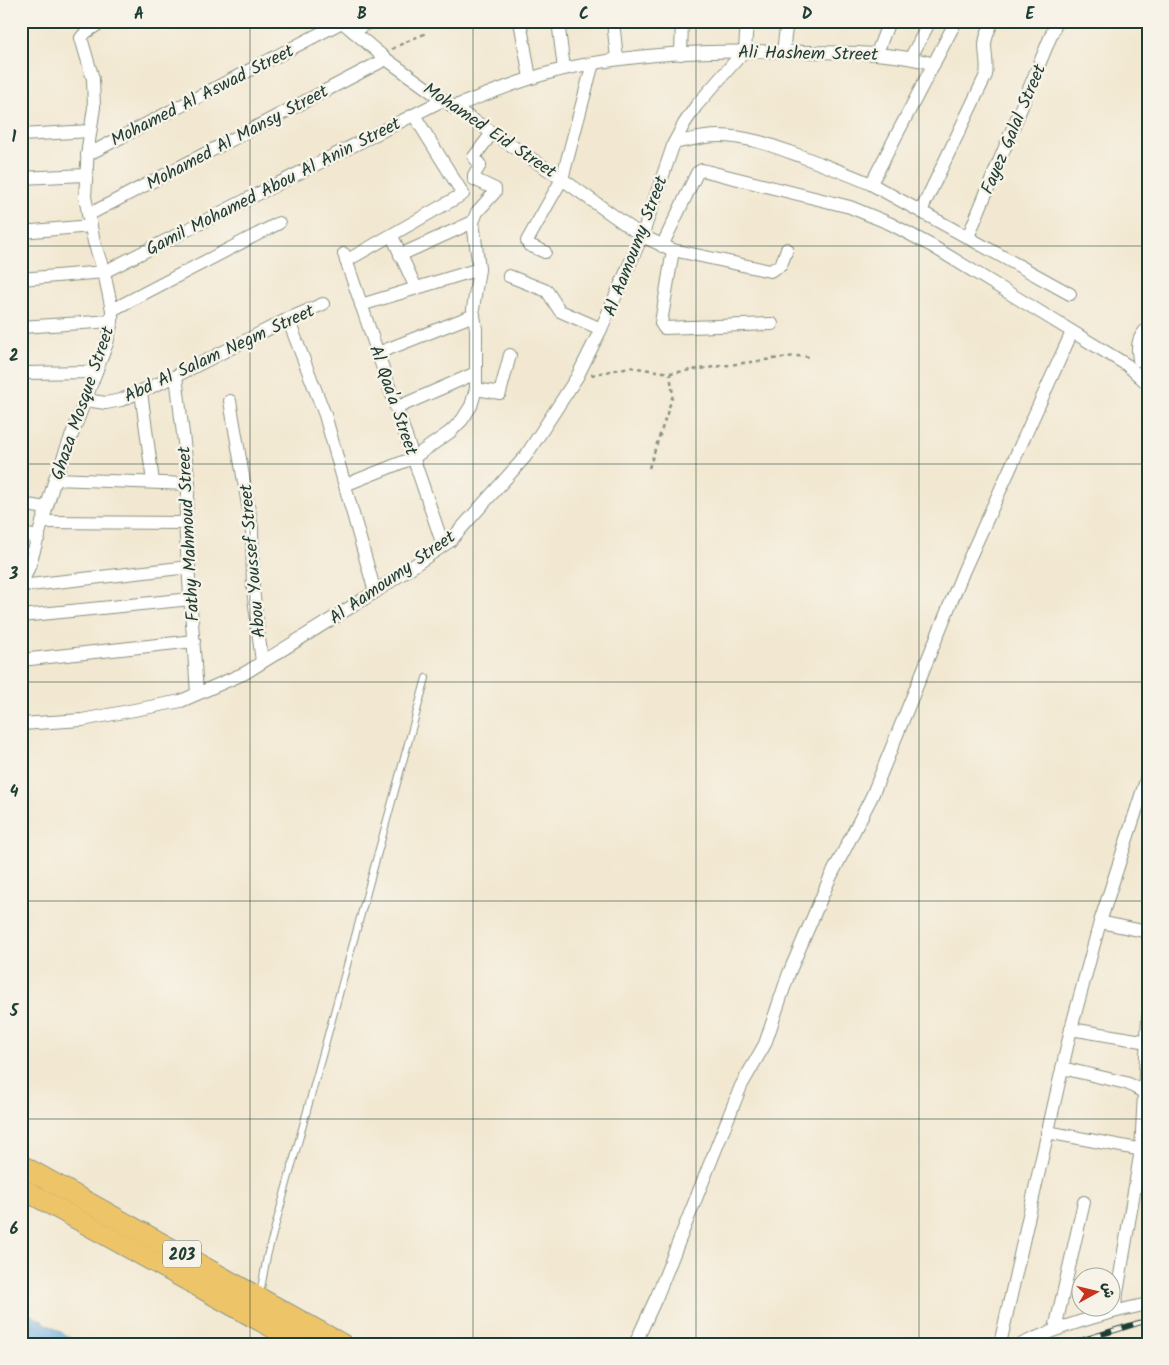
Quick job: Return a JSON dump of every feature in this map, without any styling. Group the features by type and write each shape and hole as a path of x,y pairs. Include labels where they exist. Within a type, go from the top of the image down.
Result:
{"main road":[{"name":"203","path":"21,1165 342,1344"},
{"name":"203","path":"21,1188 302,1344"}],"street":[{"name":"Ghaza Mosque Street","path":"21,586 26,563 39,537 55,479 107,343 112,316 104,272 89,220 85,197 87,155 94,107 93,79 81,38 103,21"},
{"path":"353,31 371,21"},
{"path":"520,21 530,78"},
{"path":"558,21 564,69"},
{"path":"613,21 617,59"},
{"path":"681,54 682,21"},
{"path":"745,50 747,21"},
{"path":"783,51 787,21"},
{"path":"877,53 890,21"},
{"path":"911,57 930,21"},
{"path":"871,184 956,21"},
{"path":"921,211 986,75 985,45 993,21"},
{"name":"Fayez Galal Street","path":"968,237 1057,21"},
{"name":"Mohamed Eid Street","path":"342,22 384,57 448,104 562,179 642,236 668,248 770,271 781,265 787,249"},
{"name":"Mohamed Al Aswad Street","path":"87,155 342,22"},
{"name":"Ali Hashem Street","path":"564,69 617,59 745,50 877,53 911,57 934,64"},
{"name":"Al Aamoumy Street","path":"21,724 82,720 182,702 197,693 244,674 375,592 450,541 525,457 577,377 602,329 642,236 674,143 696,106 745,50"},
{"name":"Mohamed Al Mansy Street","path":"89,220 384,57"},
{"path":"545,252 529,245 527,242 562,179 593,63"},
{"name":"Gamil Mohamed Abou Al Anin Street","path":"104,272 414,115 564,69"},
{"path":"414,115 463,194 392,236 416,288"},
{"path":"21,135 90,131"},
{"path":"345,485 413,458 450,432 462,420 471,406 476,390 476,329 473,309 479,269 473,222 477,212 495,192 495,189 476,181 474,178 480,165 474,158 474,154 492,133"},
{"path":"674,143 718,136 741,138 763,143 871,184 1070,294"},
{"path":"772,324 664,328 661,323 668,248 697,173 702,170 850,207 891,224 932,246 1072,332 1138,360"},
{"path":"21,178 86,175"},
{"path":"21,232 89,220"},
{"path":"400,255 473,222"},
{"path":"21,327 112,316 279,223"},
{"name":"Al Qaa'a Street","path":"392,236 345,258 443,546"},
{"path":"361,305 479,269"},
{"path":"21,279 104,272"},
{"path":"509,276 547,291 565,314 602,329"},
{"name":"Abd Al Salam Negm Street","path":"85,400 113,402 141,392 288,319 323,304"},
{"path":"378,353 474,315"},
{"path":"288,319 317,392 375,592"},
{"path":"1148,328 1139,336 1137,347 1138,360 1148,384"},
{"path":"635,1344 657,1296 741,1086 765,1044 789,972 829,880 872,796 964,570 1072,332"},
{"path":"476,390 501,392 510,354"},
{"path":"21,373 96,372"},
{"path":"396,408 476,373"},
{"name":"Fathy Mahmoud Street","path":"176,376 188,484 186,523 197,693"},
{"path":"141,392 153,482"},
{"name":"Abou Youssef Street","path":"230,401 252,528 253,589 262,662"},
{"path":"55,479 188,484"},
{"path":"21,504 46,508"},
{"path":"42,522 186,523"},
{"path":"21,534 39,537"},
{"path":"21,586 188,567"},
{"path":"21,616 191,600"},
{"path":"21,660 194,641"},
{"path":"1000,1344 1071,1029 1100,922 1148,774"},
{"path":"1100,922 1148,932"},
{"path":"1122,1268 1144,1150 1148,1018"},
{"path":"1071,1029 1147,1042"},
{"path":"1062,1068 1126,1082 1146,1093"},
{"path":"1048,1132 1144,1150"},
{"path":"1055,1329 1084,1202"},
{"path":"1122,1309 1148,1304"},
{"path":"1022,1344 1055,1329 1091,1318"}],"lane":[{"path":"260,1298 267,1256 426,678"}],"path":[{"path":"384,57 412,39 427,33"},
{"path":"577,377 630,367 670,373 795,356 811,357"},
{"path":"648,468 673,395 670,373"}],"water":[{"path":"21,1309 81,1344 21,1344"}],"railway":[{"path":"1070,1344 1148,1320"}]}
